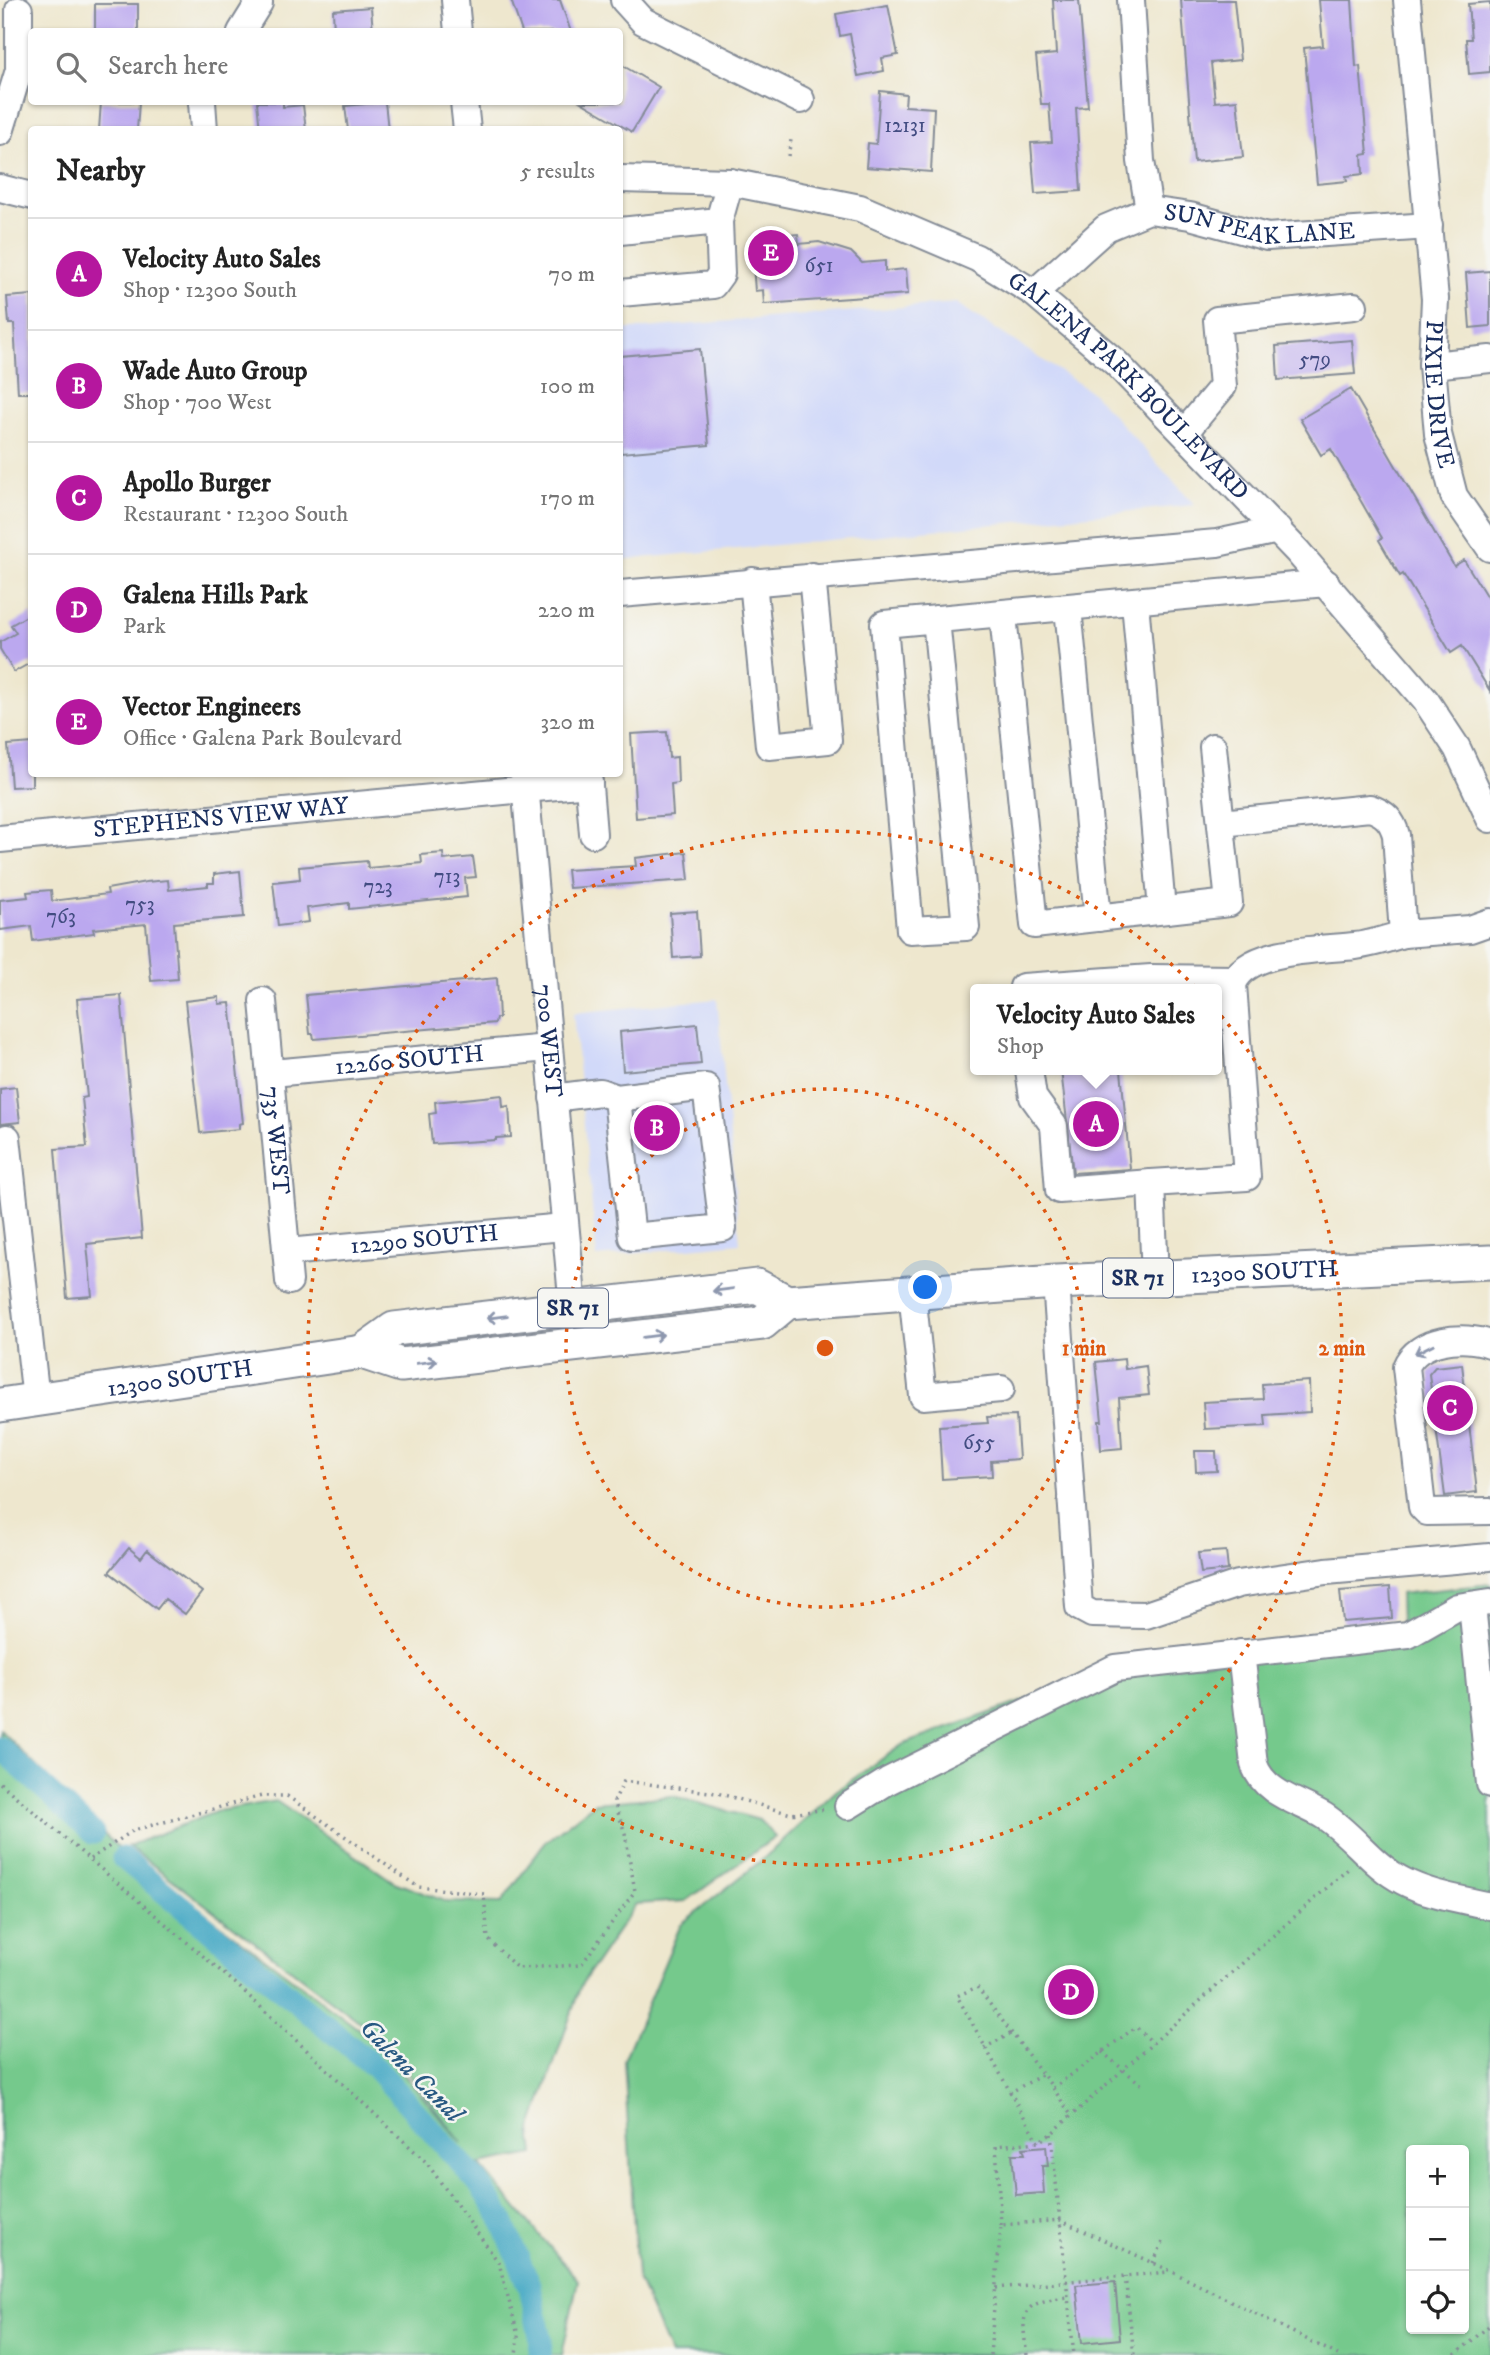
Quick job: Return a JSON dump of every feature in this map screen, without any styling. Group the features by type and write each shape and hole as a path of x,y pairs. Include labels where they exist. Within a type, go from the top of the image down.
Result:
{"main road":[{"name":"12300 SOUTH","path":"362,1352 394,1329 757,1286 787,1302 1055,1282 1490,1262"},
{"name":"12300 SOUTH","path":"0,1405 362,1352 401,1365 415,1364 762,1323 787,1302"}],"street":[{"path":"455,0 458,28"},
{"path":"624,0 643,21 801,100"},
{"path":"1131,0 1141,161 1149,209"},
{"name":"PIXIE DRIVE","path":"1407,0 1435,299 1432,365 1445,469 1454,496 1490,548"},
{"path":"243,28 259,3"},
{"path":"0,132 19,70 19,10"},
{"path":"202,105 204,126"},
{"path":"464,105 467,126"},
{"name":"GALENA PARK BOULEVARD","path":"623,179 730,182 860,208 977,258 1034,293 1116,363 1326,583 1426,701 1457,748 1487,805"},
{"path":"623,293 713,285 721,274 719,221 730,182"},
{"path":"0,188 28,195"},
{"name":"SUN PEAK LANE","path":"1034,293 1106,228 1149,209 1189,216 1267,237 1429,226"},
{"path":"623,231 719,221"},
{"path":"1184,433 1223,386 1217,320 1354,306"},
{"path":"1432,365 1490,359"},
{"path":"623,594 753,580 1217,543 1278,530"},
{"path":"753,580 769,746 828,740 812,576"},
{"path":"936,619 966,927 910,930 884,624 936,619 1003,615 1326,583"},
{"path":"1135,602 1162,910"},
{"path":"1068,608 1098,918"},
{"path":"1003,615 1034,925 1229,904 1213,747"},
{"path":"588,778 593,834"},
{"name":"STEPHENS VIEW WAY","path":"0,839 525,781 588,778"},
{"name":"700 WEST","path":"525,781 573,1308"},
{"path":"1221,823 1370,808 1381,811 1393,824 1396,835 1403,934"},
{"path":"1030,1075 1033,1097 1054,1126 1059,1190 1247,1177 1235,979 1245,967 1271,957 1378,942 1403,934 1470,929 1490,922"},
{"path":"1066,984 1152,978 1235,979"},
{"name":"735 WEST","path":"263,1001 272,1073 289,1281"},
{"name":"12260 SOUTH","path":"272,1073 548,1048"},
{"path":"553,1098 600,1092 617,1098 706,1087 723,1228 632,1237 617,1098"},
{"path":"7,1138 36,1400"},
{"path":"1151,1183 1155,1278"},
{"name":"12290 SOUTH","path":"287,1252 564,1227"},
{"path":"1055,1282 1079,1607 1092,1614 1146,1615 1238,1584 1326,1571 1490,1557"},
{"path":"912,1292 922,1396 1001,1389"},
{"path":"1490,1344 1471,1341 1423,1346 1410,1358 1406,1367 1419,1497 1427,1512 1490,1511"},
{"path":"848,1806 888,1781 1115,1668 1408,1634 1457,1606 1481,1603 1490,1784"},
{"path":"1241,1654 1258,1776 1272,1789 1325,1816 1400,1880 1429,1892 1490,1906"}],"path":[{"path":"788,156 791,140"},
{"path":"90,1859 134,1830 262,1796 286,1796 418,1886 484,1895 488,1939 517,1968 581,1965 635,1891 625,1833 614,1801 624,1781 717,1793 791,1814 848,1806"},
{"path":"0,1783 236,1984 426,2162 499,2263 518,2335 516,2355"},
{"path":"990,2355 1001,2225 996,2146 1038,2142 1051,2134 1357,1861"},
{"path":"1038,2142 957,1996 977,1987 1072,2116"},
{"path":"1053,2088 1136,2027 1153,2043"},
{"path":"984,2048 1012,2034"},
{"path":"1102,2052 1142,2085"},
{"path":"1009,2093 1042,2075"},
{"path":"1051,2134 1074,2355"},
{"path":"1001,2225 1060,2221 1171,2271 1338,2355"},
{"path":"1153,2263 1163,2242"},
{"path":"996,2288 1171,2271"},
{"path":"1125,2276 1133,2355"},
{"path":"1027,2355 1024,2318 1030,2306 1040,2300 1068,2297"},
{"path":"1455,2355 1490,2325"}],"shaded area":[{"path":"956,303 1093,393 1195,505 623,560 623,330"},
{"path":"717,999 740,1243 597,1257 573,1013"}],"green space":[{"path":"1490,1584 1490,2355 671,2355 637,2277 624,2060 681,1924 762,1860 836,1791 902,1745 1051,1691 1401,1624 1400,1594"},
{"path":"0,1730 115,1845 377,2043 462,2143 381,2038 128,1846 218,1811 276,1801 394,1882 447,1902 501,1903 545,1842 595,1803 673,1796 759,1820 775,1837 686,1901 636,1904 581,1985 531,2130 534,2154 479,2164 578,2280 562,2355 0,2355"}],"building":[{"path":"511,0 560,0 570,28 521,28"},
{"path":"1053,0 1079,0 1088,107 1076,108 1081,191 1035,194 1031,143 1052,142 1049,104 1041,104 1036,56 1056,54"},
{"path":"1181,0 1234,0 1240,60 1211,63 1215,102 1237,100 1243,157 1194,162"},
{"path":"1319,0 1352,0 1356,67 1360,66 1368,154 1362,155 1363,174 1346,176 1347,181 1317,184 1304,48 1323,46"},
{"path":"1490,2 1490,72 1469,74 1466,39 1471,39 1468,4"},
{"path":"95,4 138,4 138,28 95,28"},
{"path":"888,5 898,55 882,58 884,71 858,76 850,34 840,36 836,14"},
{"path":"371,7 373,28 334,28 333,10"},
{"path":"623,66 659,87 632,132 586,105 623,105"},
{"path":"880,91 906,94 905,106 934,108 931,172 866,167 868,143 876,144"},
{"path":"101,105 139,105 137,126 99,126"},
{"path":"257,105 303,105 306,126 260,126"},
{"path":"385,105 388,126 348,126 345,106"},
{"path":"798,234 799,244 819,242 851,252 862,263 885,261 885,271 906,269 908,294 764,304 763,290 755,291 751,238"},
{"path":"1490,271 1490,326 1470,328 1466,273"},
{"path":"28,295 28,393 18,393 14,324 9,324 7,297"},
{"path":"1352,340 1355,374 1278,380 1276,346"},
{"path":"700,349 709,445 623,453 623,356"},
{"path":"1351,389 1454,566 1464,560 1490,602 1490,691 1462,646 1451,653 1403,574 1400,576 1379,540 1382,538 1331,449 1321,455 1300,419"},
{"path":"28,615 28,664 14,672 0,649 0,642 16,633 11,625"},
{"path":"667,732 669,758 677,757 678,783 671,784 673,815 636,818 631,734"},
{"path":"28,743 28,777 32,777 32,786 11,787 8,745"},
{"path":"686,852 689,880 569,888 567,870 636,866 635,858"},
{"path":"443,853 444,860 473,857 476,877 465,878 467,897 349,909 349,903 307,908 309,922 278,926 273,882 300,879 299,867 367,861 368,868 422,863 421,855"},
{"path":"240,871 244,917 174,923 178,979 151,981 146,924 93,929 94,933 33,941 31,926 0,930 0,900 28,897 27,892 51,890 52,901 108,894 107,889 168,880 169,890 208,886 208,883 214,883 214,874"},
{"path":"697,911 700,956 673,958 670,913"},
{"path":"497,978 499,1018 496,1018 495,1023 314,1039 313,1034 310,1034 306,995"},
{"path":"121,995 142,1238 87,1244 92,1296 67,1298 55,1149 87,1147 82,1098 87,1097 77,999"},
{"path":"219,997 219,1004 230,1003 243,1123 239,1124 239,1129 200,1133 185,1001"},
{"path":"697,1024 701,1064 623,1071 620,1032"},
{"path":"1062,1075 1121,1075 1130,1169 1073,1173"},
{"path":"16,1087 20,1122 0,1124 0,1089"},
{"path":"502,1095 503,1107 509,1106 511,1137 432,1144 429,1114 436,1113 435,1102"},
{"path":"1124,1359 1125,1369 1146,1366 1149,1395 1119,1398 1122,1448 1101,1450 1099,1421 1102,1421 1096,1362"},
{"path":"1462,1364 1477,1492 1445,1496 1429,1374 1435,1367"},
{"path":"1309,1381 1310,1412 1265,1415 1266,1426 1205,1429 1203,1402 1263,1399 1262,1384"},
{"path":"1016,1416 1019,1459 991,1461 992,1476 942,1479 939,1426 988,1423 987,1417"},
{"path":"1195,1451 1216,1451 1217,1471 1196,1472"},
{"path":"129,1548 141,1558 147,1550 202,1592 185,1614 165,1599 157,1609 109,1572"},
{"path":"1226,1551 1228,1570 1201,1573 1198,1553"},
{"path":"1390,1587 1392,1618 1343,1622 1340,1591"},
{"path":"1046,2146 1048,2166 1042,2166 1044,2193 1016,2195 1012,2154 1025,2154 1023,2148"},
{"path":"1115,2282 1120,2339 1082,2343 1076,2285"}],"waterway":[{"name":"Galena Canal","path":"0,1748 93,1833"},
{"name":"Galena Canal","path":"123,1858 376,2068 478,2182 501,2217 530,2287 541,2340 540,2355"}],"place":[{"name":"Vector Engineers","path":"771,253"},
{"name":"Velocity Auto Sales","path":"1096,1124"},
{"name":"Wade Auto Group","path":"657,1128"},
{"name":"Apollo Burger","path":"1450,1408"},
{"name":"Galena Hills Park","path":"1071,1992"}]}
